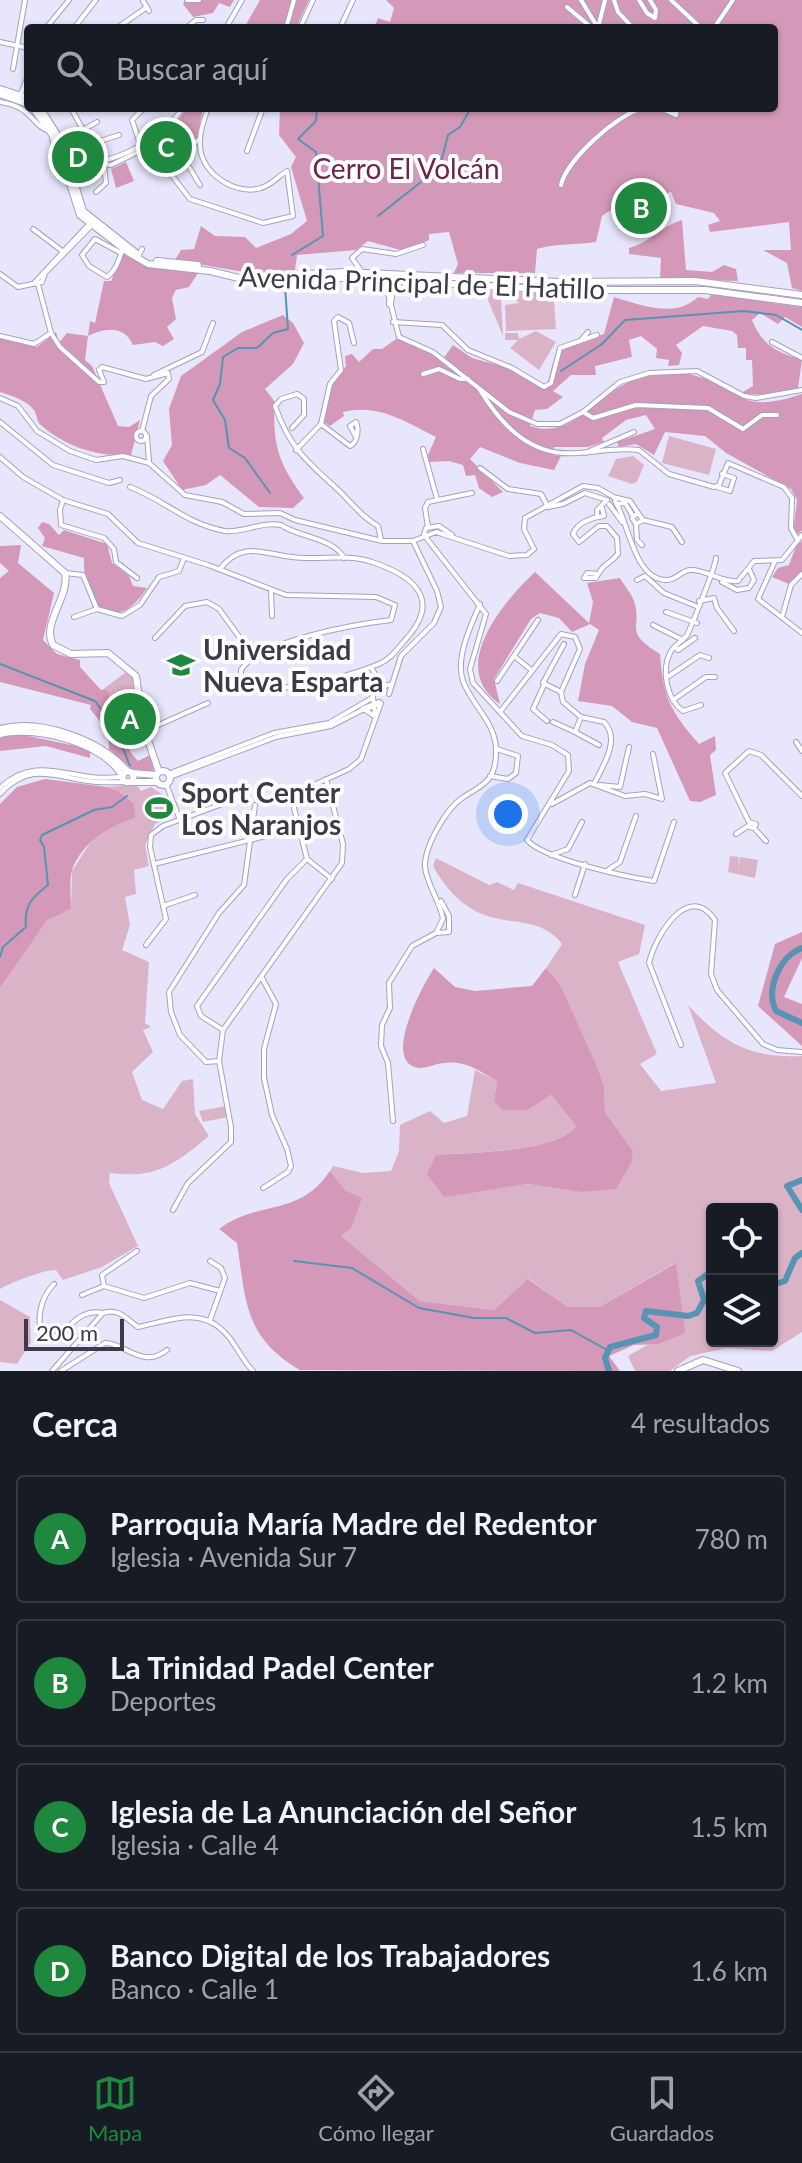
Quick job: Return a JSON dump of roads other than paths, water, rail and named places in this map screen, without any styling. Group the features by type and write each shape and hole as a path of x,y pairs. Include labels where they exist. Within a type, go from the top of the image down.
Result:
{"main road":[{"path":"0,92 24,98"},
{"name":"Avenida Principal de El Hatillo","path":"36,112 52,134 91,224 122,251 148,264 210,271 255,282 324,277 711,282 802,295"},
{"name":"Avenida Principal de El Hatillo","path":"43,112 57,132 66,169"},
{"name":"Avenida Principal de El Hatillo","path":"91,224 156,261 201,265 255,277 362,273 401,282 559,290 705,290 802,303"},
{"path":"390,304 392,288 401,282"},
{"path":"0,516 65,573 66,585 50,633 51,642 71,654 108,653 130,668 138,684 145,731 158,776"},
{"path":"364,709 376,702"},
{"path":"0,732 26,727 86,739 108,752 127,777 158,776 168,779"},
{"path":"158,776 168,779"},
{"path":"678,1371 703,1360 738,1371"}],"street":[{"path":"13,69 25,0"},
{"path":"49,24 69,0"},
{"path":"77,24 96,0"},
{"path":"187,0 199,0"},
{"path":"228,24 242,0"},
{"path":"287,24 294,0"},
{"path":"302,24 313,0"},
{"path":"342,24 353,0"},
{"path":"581,0 596,24"},
{"path":"599,24 605,0"},
{"path":"614,0 618,12 629,24"},
{"path":"639,0 647,13 655,18 650,0"},
{"path":"671,0 699,24"},
{"path":"717,24 733,0"},
{"path":"124,24 148,9 143,1"},
{"path":"567,7 587,24"},
{"path":"191,24 203,20"},
{"path":"0,42 24,47"},
{"path":"20,96 24,86"},
{"path":"0,102 24,109"},
{"path":"27,112 41,128 52,134"},
{"path":"75,112 92,165"},
{"path":"140,112 132,120 142,146"},
{"path":"66,169 102,165 142,146 179,112"},
{"path":"152,139 166,169 190,199 266,223 293,216 287,171 262,188 236,188 207,165 201,153 200,139 207,112"},
{"path":"247,151 262,112"},
{"path":"561,185 571,160 632,112"},
{"path":"83,130 97,122"},
{"path":"88,145 119,135"},
{"path":"200,139 183,153 200,185"},
{"path":"96,192 106,183 102,165"},
{"path":"37,283 61,250 91,224"},
{"path":"44,272 91,224"},
{"path":"33,229 61,250"},
{"path":"95,239 122,251 107,277 89,266 82,255 95,239"},
{"path":"362,273 352,262 357,251 366,248 396,254 423,245"},
{"path":"0,274 14,286 37,283"},
{"path":"385,278 399,337 433,352 509,412 537,424 560,424 583,412 633,376 669,370 708,375 744,396 769,398 802,390"},
{"path":"37,283 52,325 51,333 60,347 99,382 104,382 99,370 102,367 131,377 165,373 169,376 151,396 141,441 150,447"},
{"path":"296,450 321,424 330,384 341,370 334,321 338,317 349,323 354,343"},
{"path":"393,322 442,325 468,350 512,368 544,387 551,383 560,348 597,335"},
{"path":"153,376 164,367 202,352 213,323"},
{"path":"580,342 588,332"},
{"path":"0,336 34,344 51,333"},
{"path":"772,342 802,358"},
{"path":"423,374 439,369 460,379 468,379"},
{"path":"478,388 518,437 540,450 585,453 639,450 669,474 730,491 733,477 722,474"},
{"path":"292,428 304,415 304,399 297,394 281,399 275,406 296,450 359,514 378,526 382,541"},
{"path":"0,398 18,406 37,431 70,451 96,460 123,456 149,463 187,496 219,501 244,514 280,513 295,520 382,541 413,541 436,532 504,554 527,555 534,547 524,529 524,520 586,486 603,489 625,528 633,553 656,577 669,580 690,570 738,581 756,560 785,558 802,535"},
{"path":"583,412 593,418 636,405 708,408 743,429 762,415 777,415"},
{"path":"0,422 53,465 109,483 120,480"},
{"path":"321,424 350,446 356,437"},
{"path":"144,432 150,447 149,463"},
{"path":"585,453 634,432"},
{"path":"423,449 437,499"},
{"path":"0,457 23,477 63,500 108,514 138,543 303,597 376,597 391,600 396,612 391,620 344,626 265,649 253,656 241,670 241,684 247,691 285,688 371,667 389,658 424,613 424,600 414,585 368,560 288,557 260,548 232,557 220,569"},
{"path":"717,487 724,466 732,463 788,491 795,507 791,532 797,539"},
{"path":"480,468 508,489 541,494 548,507"},
{"path":"130,487 152,496 168,511 223,531 281,525 293,533 337,550 344,558"},
{"path":"432,541 437,538 436,532 429,527 425,508 428,502 472,493"},
{"path":"63,500 61,525 104,538 114,549 116,562 137,578"},
{"path":"598,574 602,564 619,551 614,532 599,526 579,542 573,534 576,527 597,515 597,510 612,501 630,501 635,514 637,540 642,545"},
{"path":"635,514 643,520 672,527 682,542"},
{"path":"636,524 643,520"},
{"path":"429,527 439,526 453,535"},
{"path":"424,535 429,527"},
{"path":"424,535 432,541 438,555 480,604 486,622 470,676 473,683 522,736 552,745 568,755 569,771 552,804 527,840 536,849 551,855 654,881 674,822"},
{"path":"168,779 274,733 329,723 389,694 396,680 399,659 434,623 441,607 437,591 413,541"},
{"path":"74,617 97,609 113,615 131,612 159,577 179,571 184,558"},
{"path":"701,705 683,711 673,700 666,678 669,656 694,623 716,558"},
{"path":"775,561 757,596 802,633"},
{"path":"712,576 743,590 754,580 749,569"},
{"path":"65,573 83,575 97,609"},
{"path":"781,618 791,585 802,574"},
{"path":"637,580 645,576 664,593 698,604 714,598 717,608 734,631"},
{"path":"272,589 272,616"},
{"path":"155,638 185,606 207,602 219,609 253,656"},
{"path":"393,1121 388,1063 381,1046 382,1025 390,1008 388,987 412,946 436,933 443,935 450,930 448,910 439,900 428,877 426,857 453,807 463,797 481,789 490,776 496,749 492,730 462,674 469,632 480,604"},
{"path":"666,612 694,623"},
{"path":"497,681 538,620"},
{"path":"653,625 683,640"},
{"path":"500,712 530,669 561,634 575,637 580,649 561,692 566,708 581,717 604,722 610,731 609,754 595,785"},
{"path":"675,647 678,650 695,638"},
{"path":"564,644 533,709 550,722 599,745"},
{"path":"666,678 700,655 709,658"},
{"path":"514,656 530,669"},
{"path":"371,667 389,694"},
{"path":"332,879 307,859 298,828 294,794 352,768 361,759 370,742 376,702 375,677"},
{"path":"673,700 706,677 715,677"},
{"path":"374,688 396,680"},
{"path":"544,685 561,692"},
{"path":"145,731 208,703"},
{"path":"168,779 276,737 324,728 364,709 374,716"},
{"path":"575,732 581,717"},
{"path":"796,742 802,751"},
{"path":"552,804 595,785 620,787 629,747"},
{"path":"490,776 508,779 516,773 518,755 496,749"},
{"path":"766,841 750,825 725,773 749,751 761,755 802,796"},
{"path":"595,785 625,796 645,794 662,799 653,754"},
{"path":"0,788 23,773 45,768 94,778 127,777"},
{"path":"0,794 17,780 42,773 92,782 127,777"},
{"path":"168,779 180,820"},
{"path":"173,1210 188,1183 231,1142 219,1061 223,1030 332,879 344,852 326,779"},
{"path":"146,945 166,923 151,835 157,829 222,804"},
{"path":"219,1061 202,1060 180,1035 171,1012 169,992 219,913 244,885 255,805"},
{"path":"608,870 620,862 636,816"},
{"path":"551,855 568,849 582,822"},
{"path":"736,834 750,825"},
{"path":"154,864 298,828"},
{"path":"223,1030 201,1016 199,1002 287,879 307,859"},
{"path":"575,895 585,864"},
{"path":"163,906 195,895"},
{"path":"681,1045 649,969 650,957 675,914 683,908 701,907 715,920 711,974 717,990 763,1044 777,1050 802,1052"},
{"path":"262,978 276,1004 264,1049 264,1078 272,1115 291,1166 288,1172 263,1188"},
{"path":"104,1286 102,1275 137,1251"},
{"path":"209,1321 225,1276 210,1261"},
{"path":"82,1295 104,1286 144,1298 190,1283 220,1291"},
{"path":"54,1284 46,1293 41,1310 41,1331 45,1338 56,1338 85,1314 121,1313 138,1327 185,1316 209,1321 226,1334 253,1371"},
{"path":"52,1371 103,1313"},
{"path":"61,1371 84,1360 105,1343 113,1343 138,1356 159,1355 167,1350"}],"waterway":[{"path":"292,255 323,236 316,152 298,139 316,121 317,112"},
{"path":"378,216 441,162 448,135 460,127 469,112"},
{"path":"270,493 245,458 229,448 225,420 213,400 220,384 223,357 238,348 257,348 273,333 288,329 285,287"},
{"path":"561,371 602,344 625,320 744,311 776,315 802,330"},
{"path":"0,664 95,701 114,726 130,766"},
{"path":"0,957 3,947 26,927 30,903 48,885 44,847 40,840 42,835 94,810 112,807 127,796"},
{"path":"802,948 781,966 772,993 776,1011 802,1023"},
{"path":"802,1180 787,1186 802,1210"},
{"path":"778,1283 785,1281 795,1258 802,1253"},
{"path":"294,1261 352,1268 419,1308 474,1318 506,1318 535,1333 571,1330 607,1350"},
{"path":"609,1371 605,1358 610,1347 656,1335 657,1327 644,1318 646,1311 688,1316 697,1313 704,1300 698,1281 706,1275"}],"place":[{"name":"Iglesia de La Anunciación del Señor","path":"166,147"},
{"name":"Banco Digital de los Trabajadores","path":"78,157"},
{"name":"La Trinidad Padel Center","path":"641,208"},
{"name":"Universidad Nueva Esparta","path":"181,665"},
{"name":"Parroquia María Madre del Redentor","path":"130,719"},
{"name":"Sport Center Los Naranjos","path":"159,808"}],"park label":[{"name":"Cerro El Volcán","path":"406,168"}]}
